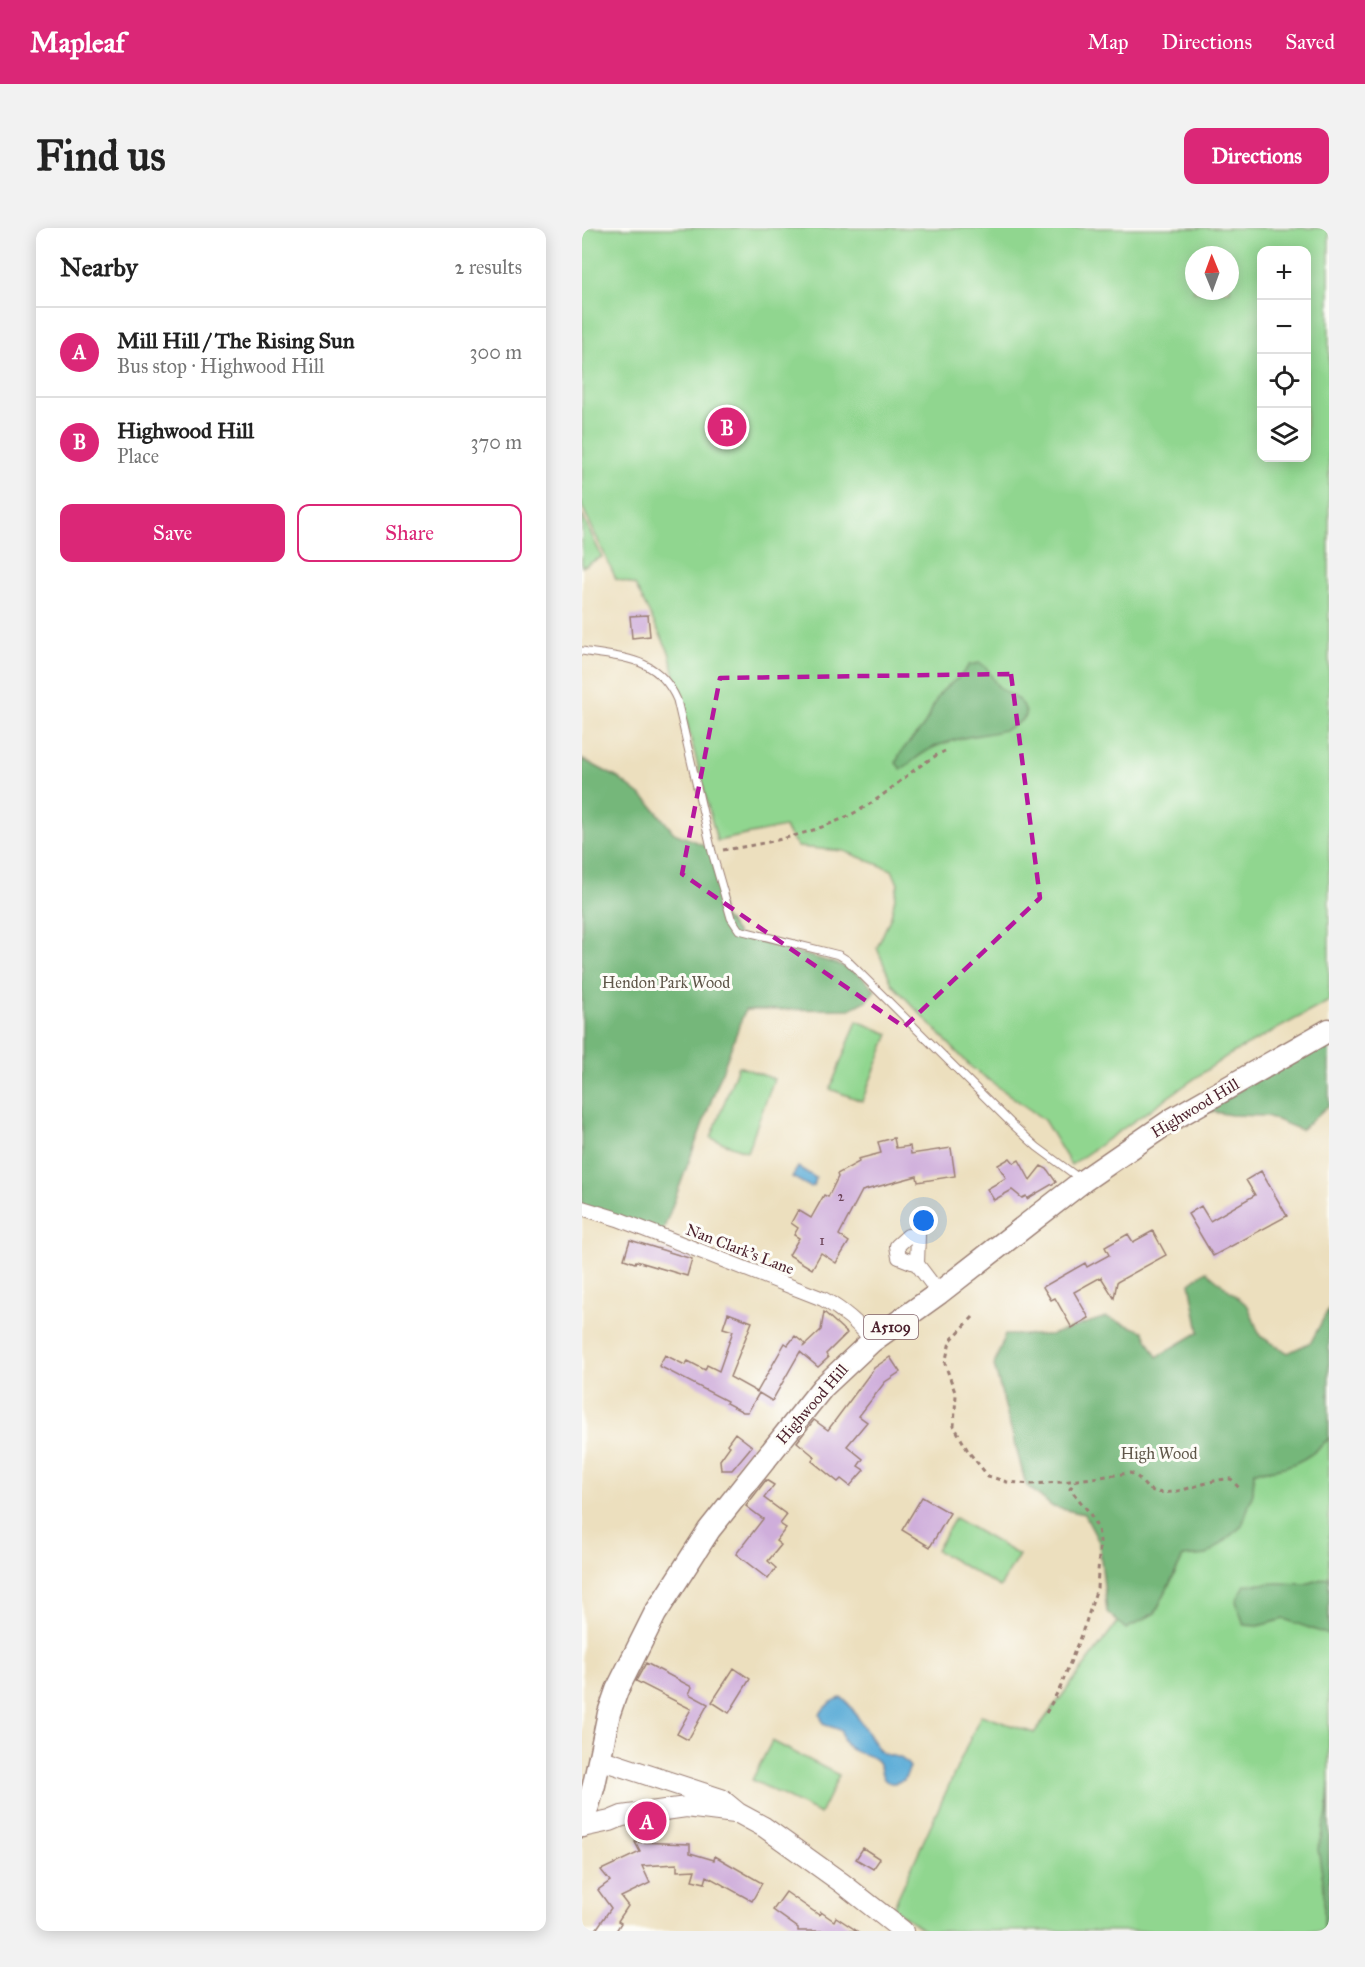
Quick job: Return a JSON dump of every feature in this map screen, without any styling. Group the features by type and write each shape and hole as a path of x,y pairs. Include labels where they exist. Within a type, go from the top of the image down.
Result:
{"main road":[{"name":"Highwood Hill","path":"599,1759 609,1713 617,1690 656,1614 710,1530 823,1387 872,1341 939,1293 1083,1181 1173,1119 1329,1030"},
{"name":"A5109","path":"582,1826 599,1759"},
{"path":"599,1759 721,1799 738,1813 764,1827 842,1883 903,1931"},
{"path":"590,1798 604,1808 622,1816"},
{"path":"582,1826 610,1821 622,1816 686,1807 738,1813"}],"street":[{"name":"Nan Clark's Lane","path":"582,1208 618,1219 823,1299 844,1311 861,1326 872,1341"},
{"path":"917,1264 939,1293"}],"lane":[{"path":"582,651 636,659 649,665 672,689 712,852 731,918 739,930 839,955 847,960 1013,1125 1037,1147 1083,1181"}],"path":[{"path":"712,852 764,844 829,823 864,807 931,758 945,751"},
{"path":"973,1317 950,1341 945,1364 955,1390 954,1426 960,1440 977,1465 988,1476 997,1480 1031,1484 1130,1473 1140,1477 1148,1489 1153,1491 1175,1491 1224,1479 1231,1479 1239,1488"},
{"path":"1046,1713 1061,1686 1097,1588 1100,1541 1098,1529 1089,1512 1070,1489 1075,1480"}],"highlighted area":[{"path":"1011,674 1040,898 904,1027 682,874 720,678"}],"green space":[{"path":"582,228 1329,228 1329,1001 1227,1056 1071,1165 1044,1120 971,1067 892,984 877,948 891,916 898,884 892,870 844,851 798,847 784,827 717,841 669,652 635,585 616,579 582,506"},
{"path":"582,515 602,557 582,567"},
{"path":"980,663 987,668 1002,690 1020,701 1026,716 1009,728 935,747 901,769 896,763 898,757 924,725 939,695 969,665"},
{"name":"Hendon Park Wood","path":"582,759 618,778 649,802 674,833 711,848 722,914 738,935 840,965 860,975 875,990 866,1001 850,1009 745,1010 660,1239 582,1208"},
{"path":"857,1021 889,1034 862,1101 830,1089"},
{"path":"1329,1030 1329,1105 1301,1130 1267,1116 1231,1115 1209,1111"},
{"path":"738,1066 774,1079 747,1152 711,1138"},
{"name":"High Wood","path":"1206,1271 1248,1306 1260,1336 1288,1353 1311,1342 1329,1308 1329,1438 1304,1459 1295,1463 1276,1469 1254,1471 1253,1493 1242,1526 1207,1555 1183,1557 1155,1613 1126,1629 1107,1612 1099,1542 1084,1514 1053,1507 1026,1485 994,1365 1005,1335 1050,1335 1106,1317 1143,1331 1157,1357 1199,1332 1190,1283"},
{"path":"1329,1438 1329,1931 925,1931 893,1908 981,1715 1034,1733 1119,1620 1155,1613 1183,1557 1253,1493 1254,1471 1276,1469 1295,1463 1304,1459"},
{"path":"955,1518 1019,1555 1000,1587 936,1550"},
{"path":"1329,1577 1329,1635 1284,1619 1258,1626 1244,1625 1236,1601 1245,1585 1305,1584"},
{"path":"772,1741 839,1775 820,1814 752,1780"},
{"path":"1329,1783 1329,1931 1324,1931 1324,1887 1318,1849 1327,1813"}],"water":[{"path":"798,1167 816,1178 814,1186 810,1187 792,1177"},
{"path":"841,1698 853,1710 881,1752 902,1759 910,1767 904,1780 893,1783 886,1781 875,1759 852,1750 843,1740 841,1731 823,1724 820,1714 822,1711 826,1706"}],"building":[{"path":"648,615 650,636 632,638 630,616"},
{"path":"894,1138 896,1148 910,1146 911,1154 951,1148 955,1176 918,1182 917,1176 862,1191 839,1235 849,1242 836,1263 821,1253 812,1269 789,1255 799,1238 794,1235 798,1228 791,1223 798,1210 811,1218 824,1195 828,1197 838,1177 837,1174 859,1162 858,1159 881,1153 878,1142"},
{"path":"1010,1158 1014,1163 1019,1160 1030,1180 1041,1166 1047,1169 1056,1182 1027,1199 1026,1196 1022,1198 1012,1190 994,1200 987,1189 1006,1178 998,1165"},
{"path":"1261,1171 1287,1216 1213,1256 1188,1214 1201,1206 1210,1221 1255,1195 1246,1180"},
{"path":"1153,1231 1166,1255 1117,1282 1114,1298 1101,1277 1074,1292 1089,1318 1072,1328 1055,1298 1051,1300 1043,1287 1085,1263 1087,1267 1109,1255 1105,1247 1128,1234 1133,1242"},
{"path":"630,1240 692,1259 687,1276 624,1259"},
{"path":"824,1312 847,1333 826,1354 828,1358 818,1367 800,1352 772,1401 759,1393 748,1412 743,1412 726,1403 727,1401 659,1366 665,1355 685,1365 688,1361 705,1370 707,1365 719,1371 733,1331 723,1328 728,1313 752,1322 730,1377 757,1392 785,1343 788,1345 795,1336 805,1344 803,1347 821,1330"},
{"path":"890,1357 900,1372 885,1382 859,1416 867,1422 847,1446 863,1459 858,1466 864,1470 850,1486 841,1479 838,1482 812,1461 815,1457 797,1442 814,1420 828,1430 874,1368"},
{"path":"735,1433 752,1446 732,1470 721,1470 720,1460 730,1446 727,1444"},
{"path":"766,1480 774,1485 764,1498 787,1515 780,1524 786,1528 776,1541 781,1545 768,1561 776,1568 768,1579 736,1554 763,1519 746,1506"},
{"path":"922,1497 950,1513 930,1547 902,1530"},
{"path":"646,1663 692,1687 689,1694 708,1704 688,1740 677,1734 691,1709 636,1681"},
{"path":"734,1668 750,1679 729,1713 712,1702"},
{"path":"635,1842 690,1844 690,1853 714,1860 715,1856 762,1883 752,1901 707,1876 705,1883 692,1880 695,1870 677,1871 677,1864 642,1866 650,1883 621,1897 628,1906 618,1921 621,1923 616,1931 595,1931 611,1908 598,1890 610,1881 601,1870 640,1852"},
{"path":"863,1848 880,1859 873,1869 856,1859"},
{"path":"786,1892 819,1915 821,1912 834,1921 836,1917 857,1931 798,1931 798,1928 773,1910"}],"place":[{"name":"Highwood Hill","path":"727,427"},
{"name":"Mill Hill / The Rising Sun","path":"647,1821"}]}
